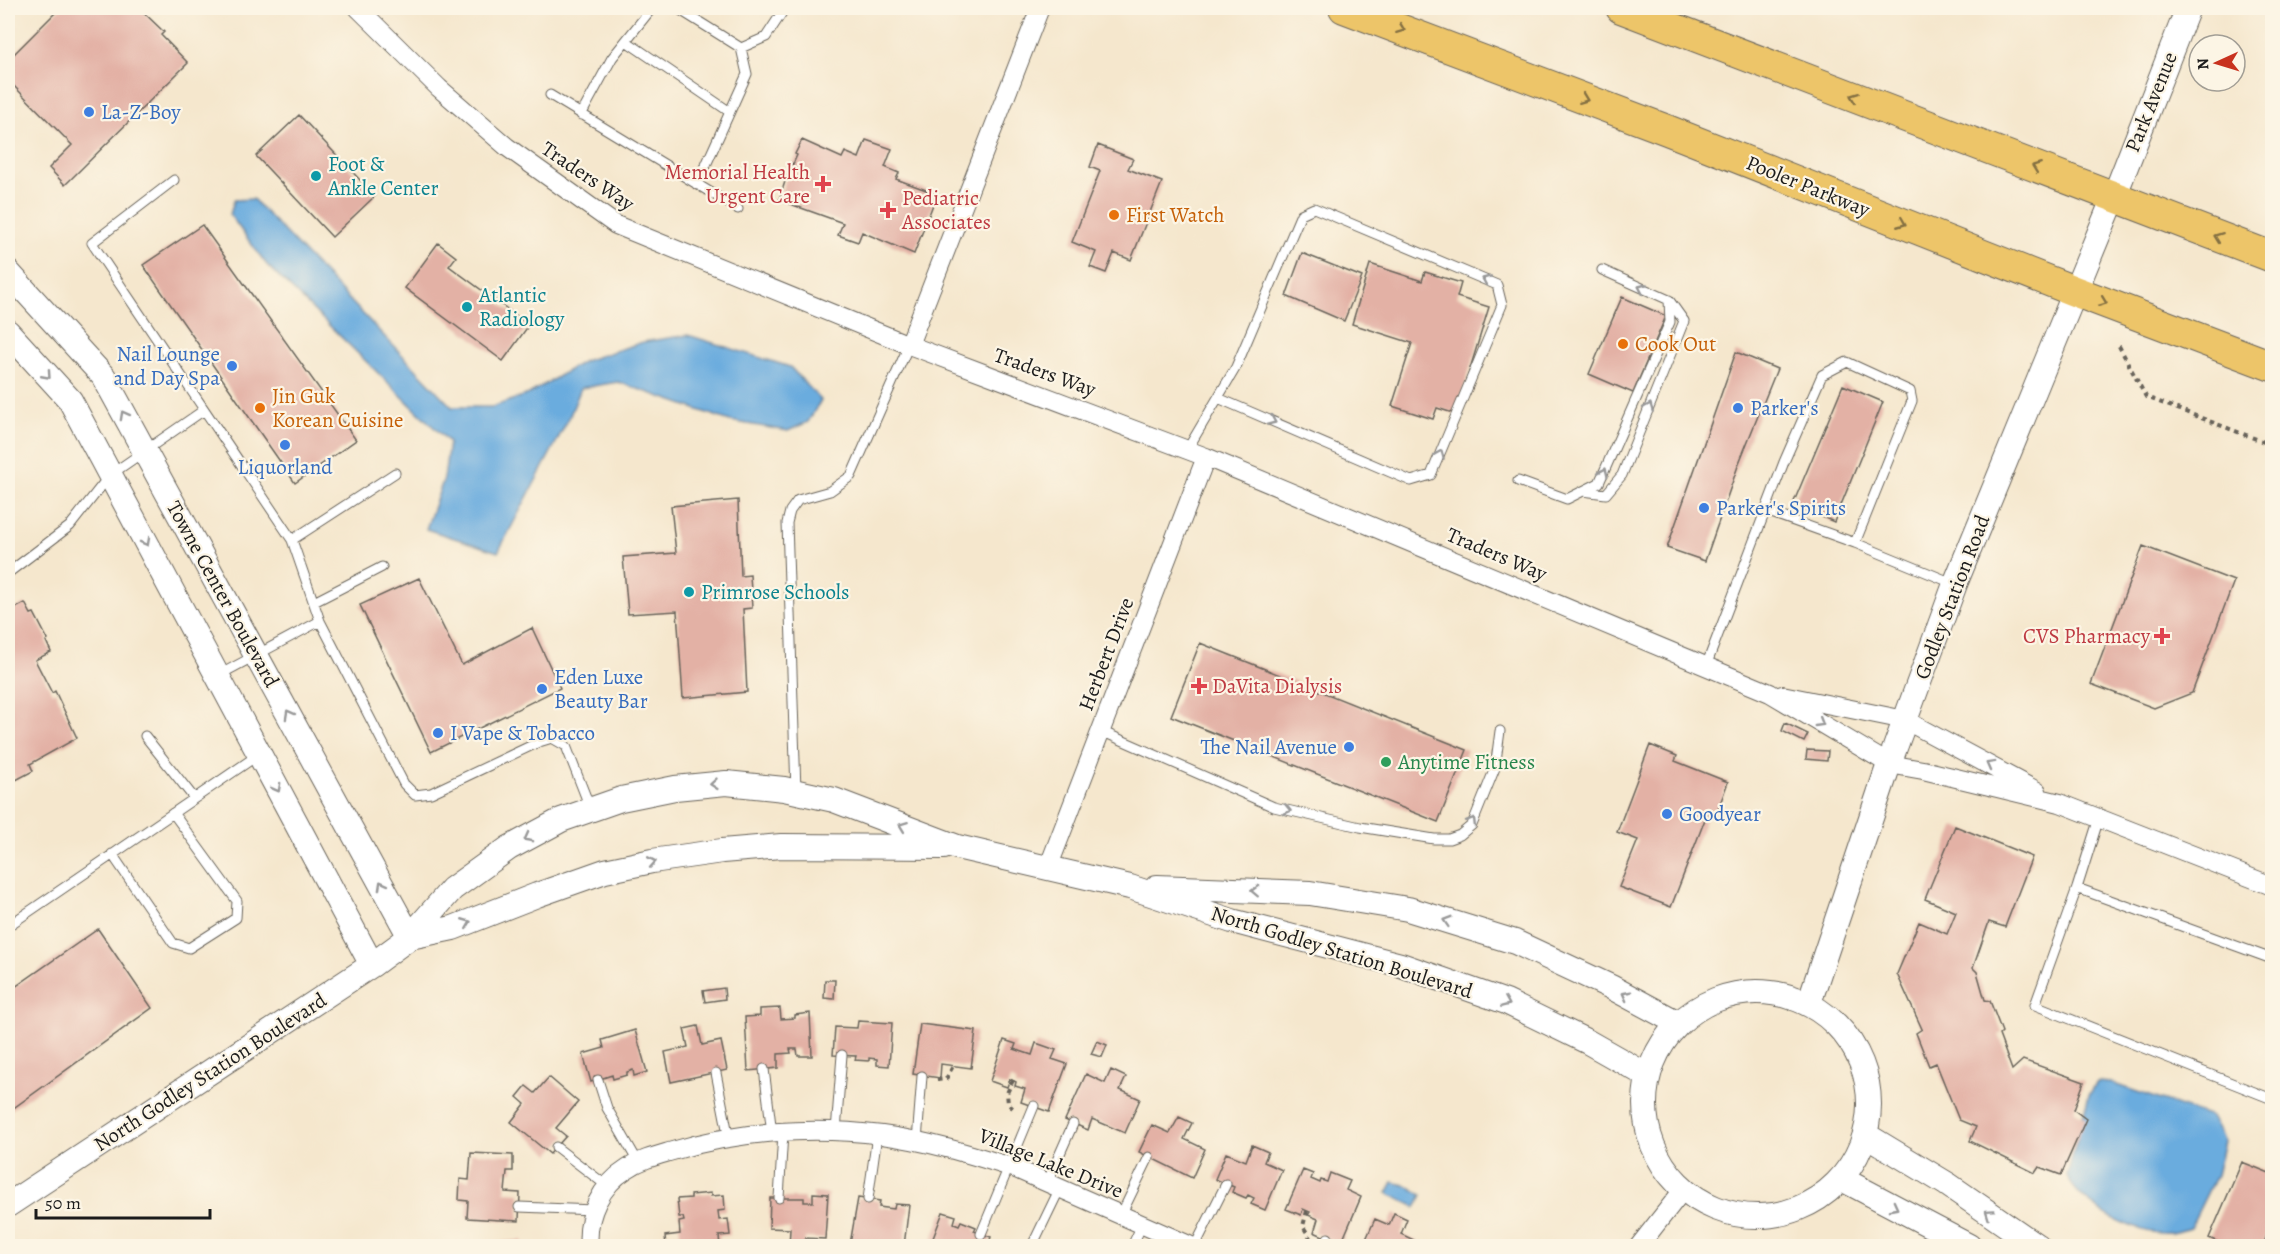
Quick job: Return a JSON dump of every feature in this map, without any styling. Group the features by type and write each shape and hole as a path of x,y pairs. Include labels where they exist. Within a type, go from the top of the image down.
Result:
{"main road":[{"name":"Pooler Parkway","path":"1347,8 2272,366"},
{"path":"1622,8 2272,257"}],"street":[{"name":"Traders Way","path":"358,8 440,88 507,147 616,225 909,345 1206,457 1770,693 1889,764"},
{"path":"909,345 1040,8"},
{"name":"Park Avenue","path":"2114,197 2188,8"},
{"name":"Godley Station Road","path":"1809,1003 1889,764 1955,584 2114,197"},
{"name":"Towne Center Boulevard","path":"8,272 104,377 410,937"},
{"name":"Towne Center Boulevard","path":"8,332 70,400 372,965"},
{"name":"Herbert Drive","path":"1048,868 1206,457"},
{"name":"Traders Way","path":"1770,693 1905,720 2060,803"},
{"path":"1889,764 2060,803 2272,886"},
{"name":"North Godley Station Boulevard","path":"8,1205 372,965 410,937 452,889 509,848 561,820 621,799 675,788 726,783 796,791 834,800 957,847 1130,886 1232,921 1401,965 1506,1002 1588,1042 1648,1076"},
{"name":"North Godley Station Boulevard","path":"410,937 453,928 605,871 652,861 722,851 781,846 957,847"},
{"name":"North Godley Station Boulevard","path":"1130,886 1310,893 1408,909 1515,942 1611,987 1678,1023"},
{"path":"1740,992 1775,992 1809,1003 1839,1027 1861,1059 1870,1096 1866,1135 1856,1158 1842,1179 1820,1198 1793,1211 1765,1217 1736,1215 1708,1206 1683,1190 1663,1166 1649,1138 1644,1107 1648,1076 1659,1047 1678,1023 1707,1003 1740,992"},
{"name":"Village Lake Drive","path":"589,1246 589,1227 594,1210 608,1186 622,1172 638,1162 679,1149 729,1139 777,1133 836,1131 917,1141 1010,1166 1193,1246"},
{"path":"1866,1135 1947,1184 2037,1246"},
{"path":"1842,1179 1969,1246"},
{"path":"1639,1246 1683,1190"}],"lane":[{"path":"581,115 612,58 652,8"},
{"path":"677,8 741,48 747,74 697,185"},
{"path":"741,48 766,37 785,8"},
{"path":"626,41 730,112"},
{"path":"550,95 738,209"},
{"path":"174,180 92,243 292,540 320,621 404,784 415,795 431,794 539,742 552,738 566,746 591,810"},
{"path":"1187,450 1236,367 1301,214 1314,208 1497,285 1502,305 1431,475 1412,481 1218,398"},
{"path":"1583,491 1606,494 1622,475 1684,321 1669,300 1602,270"},
{"path":"1518,482 1567,500 1599,483 1670,322 1669,300"},
{"path":"796,791 787,523 790,511 798,500 830,491 851,476 909,345"},
{"path":"1706,666 1822,375 1846,362 1910,391 1912,401 1855,543"},
{"path":"8,573 70,526 110,475 204,410"},
{"path":"292,540 395,473"},
{"path":"1766,511 1855,543 1955,584"},
{"path":"314,602 382,567"},
{"path":"217,676 320,621"},
{"path":"2272,724 2272,751"},
{"path":"1101,731 1275,807 1360,827 1434,839 1449,839 1460,835 1472,825 1495,768 1500,731"},
{"path":"146,736 194,798"},
{"path":"8,926 259,754"},
{"path":"112,854 173,943 189,948 236,918 237,901 173,813"},
{"path":"2099,818 2077,888 2035,1005 2272,1100"},
{"path":"2077,888 2272,959"},
{"path":"836,1131 842,1055"},
{"path":"764,1070 777,1133 779,1198"},
{"path":"716,1072 729,1139"},
{"path":"917,1141 922,1076"},
{"path":"598,1080 607,1108 638,1162"},
{"path":"981,1233 1034,1106"},
{"path":"1032,1246 1073,1124"},
{"path":"868,1199 877,1135"},
{"path":"556,1147 608,1186"},
{"path":"1121,1215 1149,1157"},
{"path":"1193,1246 1226,1184"},
{"path":"519,1207 594,1210"},
{"path":"1132,1246 1142,1225"}],"path":[{"path":"2119,346 2146,397 2272,445"},
{"path":"1013,1080 1007,1093 1008,1104 1028,1121"},
{"path":"1307,1211 1303,1226 1308,1237 1325,1244"}],"water":[{"path":"253,199 452,407 492,407 529,394 584,361 643,342 688,335 790,367 821,400 808,422 788,431 730,421 618,382 581,388 569,418 498,552 426,529 444,478 449,442 267,265 230,215 234,200"},
{"path":"2097,1082 2111,1083 2211,1117 2224,1141 2216,1175 2190,1228 2172,1233 2158,1233 2128,1225 2097,1209 2074,1188 2067,1176 2089,1095"},
{"path":"1393,1182 1408,1186 1422,1195 1416,1207 1387,1193"}],"building":[{"name":"La-Z-Boy","path":"60,8 139,8 164,32 161,35 188,63 65,185 49,168 72,145 8,80 8,60"},
{"name":"Foot & Ankle Center","path":"299,115 375,196 332,237 256,156"},
{"path":"802,140 842,158 845,152 859,158 866,140 892,149 885,167 899,173 896,179 937,194 914,254 862,232 858,242 838,235 843,223 779,200 791,163 793,164"},
{"path":"1098,145 1133,159 1128,169 1162,182 1131,260 1114,253 1106,273 1090,267 1096,252 1072,242 1100,171 1090,167"},
{"path":"202,225 356,440 295,483 143,265"},
{"name":"Atlantic Radiology","path":"438,243 456,257 449,266 529,325 503,361 405,288"},
{"path":"1302,253 1362,277 1344,321 1286,296"},
{"path":"1370,264 1422,281 1425,272 1461,283 1457,297 1489,307 1456,414 1437,408 1433,419 1392,406 1412,343 1352,324"},
{"path":"1622,297 1666,316 1633,393 1589,374"},
{"path":"1736,352 1777,369 1739,463 1705,561 1667,548"},
{"name":"Parker's","path":"1843,385 1883,402 1834,522 1793,504"},
{"name":"Primrose Schools","path":"738,500 741,576 750,575 752,608 743,609 747,692 683,698 677,611 628,614 623,557 676,553 671,506"},
{"path":"2143,546 2234,581 2192,693 2154,708 2091,684"},
{"path":"419,578 462,665 532,628 560,688 431,752 360,605"},
{"path":"25,603 31,614 34,613 48,640 46,641 51,652 35,660 52,693 55,691 77,738 30,764 33,771 16,780 8,764 8,612"},
{"path":"1200,643 1467,750 1438,822 1171,716"},
{"path":"1785,723 1808,734 1804,742 1782,731"},
{"path":"1650,745 1677,756 1675,761 1728,782 1717,812 1709,809 1671,907 1619,887 1638,840 1617,832"},
{"path":"1807,750 1828,751 1827,761 1806,759"},
{"path":"1955,826 2032,857 2005,927 1989,922 1973,968 1977,972 1985,1000 1990,1001 2002,1032 1999,1035 2012,1070 2023,1060 2084,1082 2074,1110 2086,1119 2061,1175 2039,1167 2035,1173 1970,1141 1976,1127 1959,1120 1936,1063 1929,1066 1916,1033 1922,1029 1897,974 1919,922 1947,934 1956,912 1925,899"},
{"path":"98,929 152,1008 8,1112 8,992"},
{"path":"825,980 835,980 834,999 824,998"},
{"path":"724,988 725,999 705,1002 703,991"},
{"path":"780,1008 781,1019 795,1018 795,1015 810,1013 812,1056 798,1056 797,1049 790,1049 791,1053 778,1054 778,1068 748,1071 745,1017 760,1016 760,1009"},
{"path":"858,1021 892,1023 889,1066 877,1065 877,1059 855,1060 856,1056 833,1055 835,1027 857,1028"},
{"path":"920,1024 976,1031 971,1068 941,1064 940,1078 913,1074"},
{"path":"698,1026 702,1045 721,1041 727,1070 671,1082 665,1052 688,1047 684,1029"},
{"path":"635,1030 647,1072 634,1076 633,1070 627,1072 627,1075 613,1079 612,1075 591,1082 583,1054 604,1048 602,1040"},
{"path":"1004,1040 1016,1044 1014,1049 1032,1055 1036,1043 1056,1050 1052,1059 1067,1064 1049,1112 1021,1102 1025,1089 1015,1086 1016,1082 1010,1079 1007,1087 990,1081"},
{"path":"1097,1041 1107,1045 1102,1057 1091,1054"},
{"path":"1111,1070 1126,1077 1120,1090 1140,1099 1125,1133 1092,1119 1088,1130 1065,1120 1086,1074 1105,1083"},
{"path":"549,1077 578,1102 556,1128 566,1136 550,1154 511,1122 525,1104 517,1097 526,1086 535,1093"},
{"path":"1179,1117 1192,1123 1184,1139 1205,1149 1192,1178 1139,1152 1152,1125 1170,1133"},
{"path":"1252,1145 1268,1152 1264,1162 1282,1170 1265,1210 1251,1204 1254,1198 1248,1195 1246,1198 1232,1192 1234,1187 1215,1179 1226,1153 1246,1161"},
{"path":"471,1153 513,1155 513,1171 507,1171 505,1192 520,1193 519,1221 467,1218 468,1201 459,1200 460,1179 469,1180"},
{"path":"2242,1162 2272,1174 2272,1221 2263,1246 2227,1246 2209,1238"},
{"path":"1303,1170 1313,1174 1311,1179 1320,1183 1321,1180 1327,1182 1330,1173 1350,1181 1346,1190 1361,1197 1341,1244 1314,1232 1318,1219 1308,1215 1310,1212 1303,1209 1301,1215 1286,1209"},
{"path":"711,1193 711,1196 724,1195 725,1210 718,1211 719,1220 728,1219 730,1235 719,1236 720,1246 666,1246 665,1236 680,1234 679,1222 684,1221 683,1217 679,1217 677,1199"},
{"path":"813,1193 828,1194 825,1239 805,1238 805,1246 789,1246 790,1229 769,1228 770,1198 804,1198 804,1202 813,1202"},
{"path":"858,1198 880,1201 879,1207 894,1209 895,1204 909,1205 904,1246 850,1244"},
{"path":"943,1212 956,1216 954,1223 959,1225 961,1221 976,1227 974,1231 991,1237 988,1246 930,1246"},
{"path":"1394,1213 1407,1219 1401,1234 1418,1242 1416,1246 1363,1246 1375,1219 1389,1225"},
{"path":"522,1240 523,1246 481,1246 481,1244"}],"place":[{"name":"La-Z-Boy","path":"89,112"},
{"name":"Foot & Ankle Center","path":"316,176"},
{"name":"Memorial Health Urgent Care","path":"823,184"},
{"name":"Pediatric Associates","path":"888,210"},
{"name":"First Watch","path":"1114,215"},
{"name":"Atlantic Radiology","path":"467,307"},
{"name":"Cook Out","path":"1623,344"},
{"name":"Nail Lounge and Day Spa","path":"232,366"},
{"name":"Jin Guk Korean Cuisine","path":"260,408"},
{"name":"Parker's","path":"1738,408"},
{"name":"Liquorland","path":"285,445"},
{"name":"Parker's Spirits","path":"1704,508"},
{"name":"Primrose Schools","path":"689,592"},
{"name":"CVS Pharmacy","path":"2162,636"},
{"name":"DaVita Dialysis","path":"1199,686"},
{"name":"Eden Luxe Beauty Bar","path":"542,689"},
{"name":"I Vape & Tobacco","path":"438,733"},
{"name":"The Nail Avenue","path":"1349,747"},
{"name":"Anytime Fitness","path":"1386,762"},
{"name":"Goodyear","path":"1667,814"}]}
